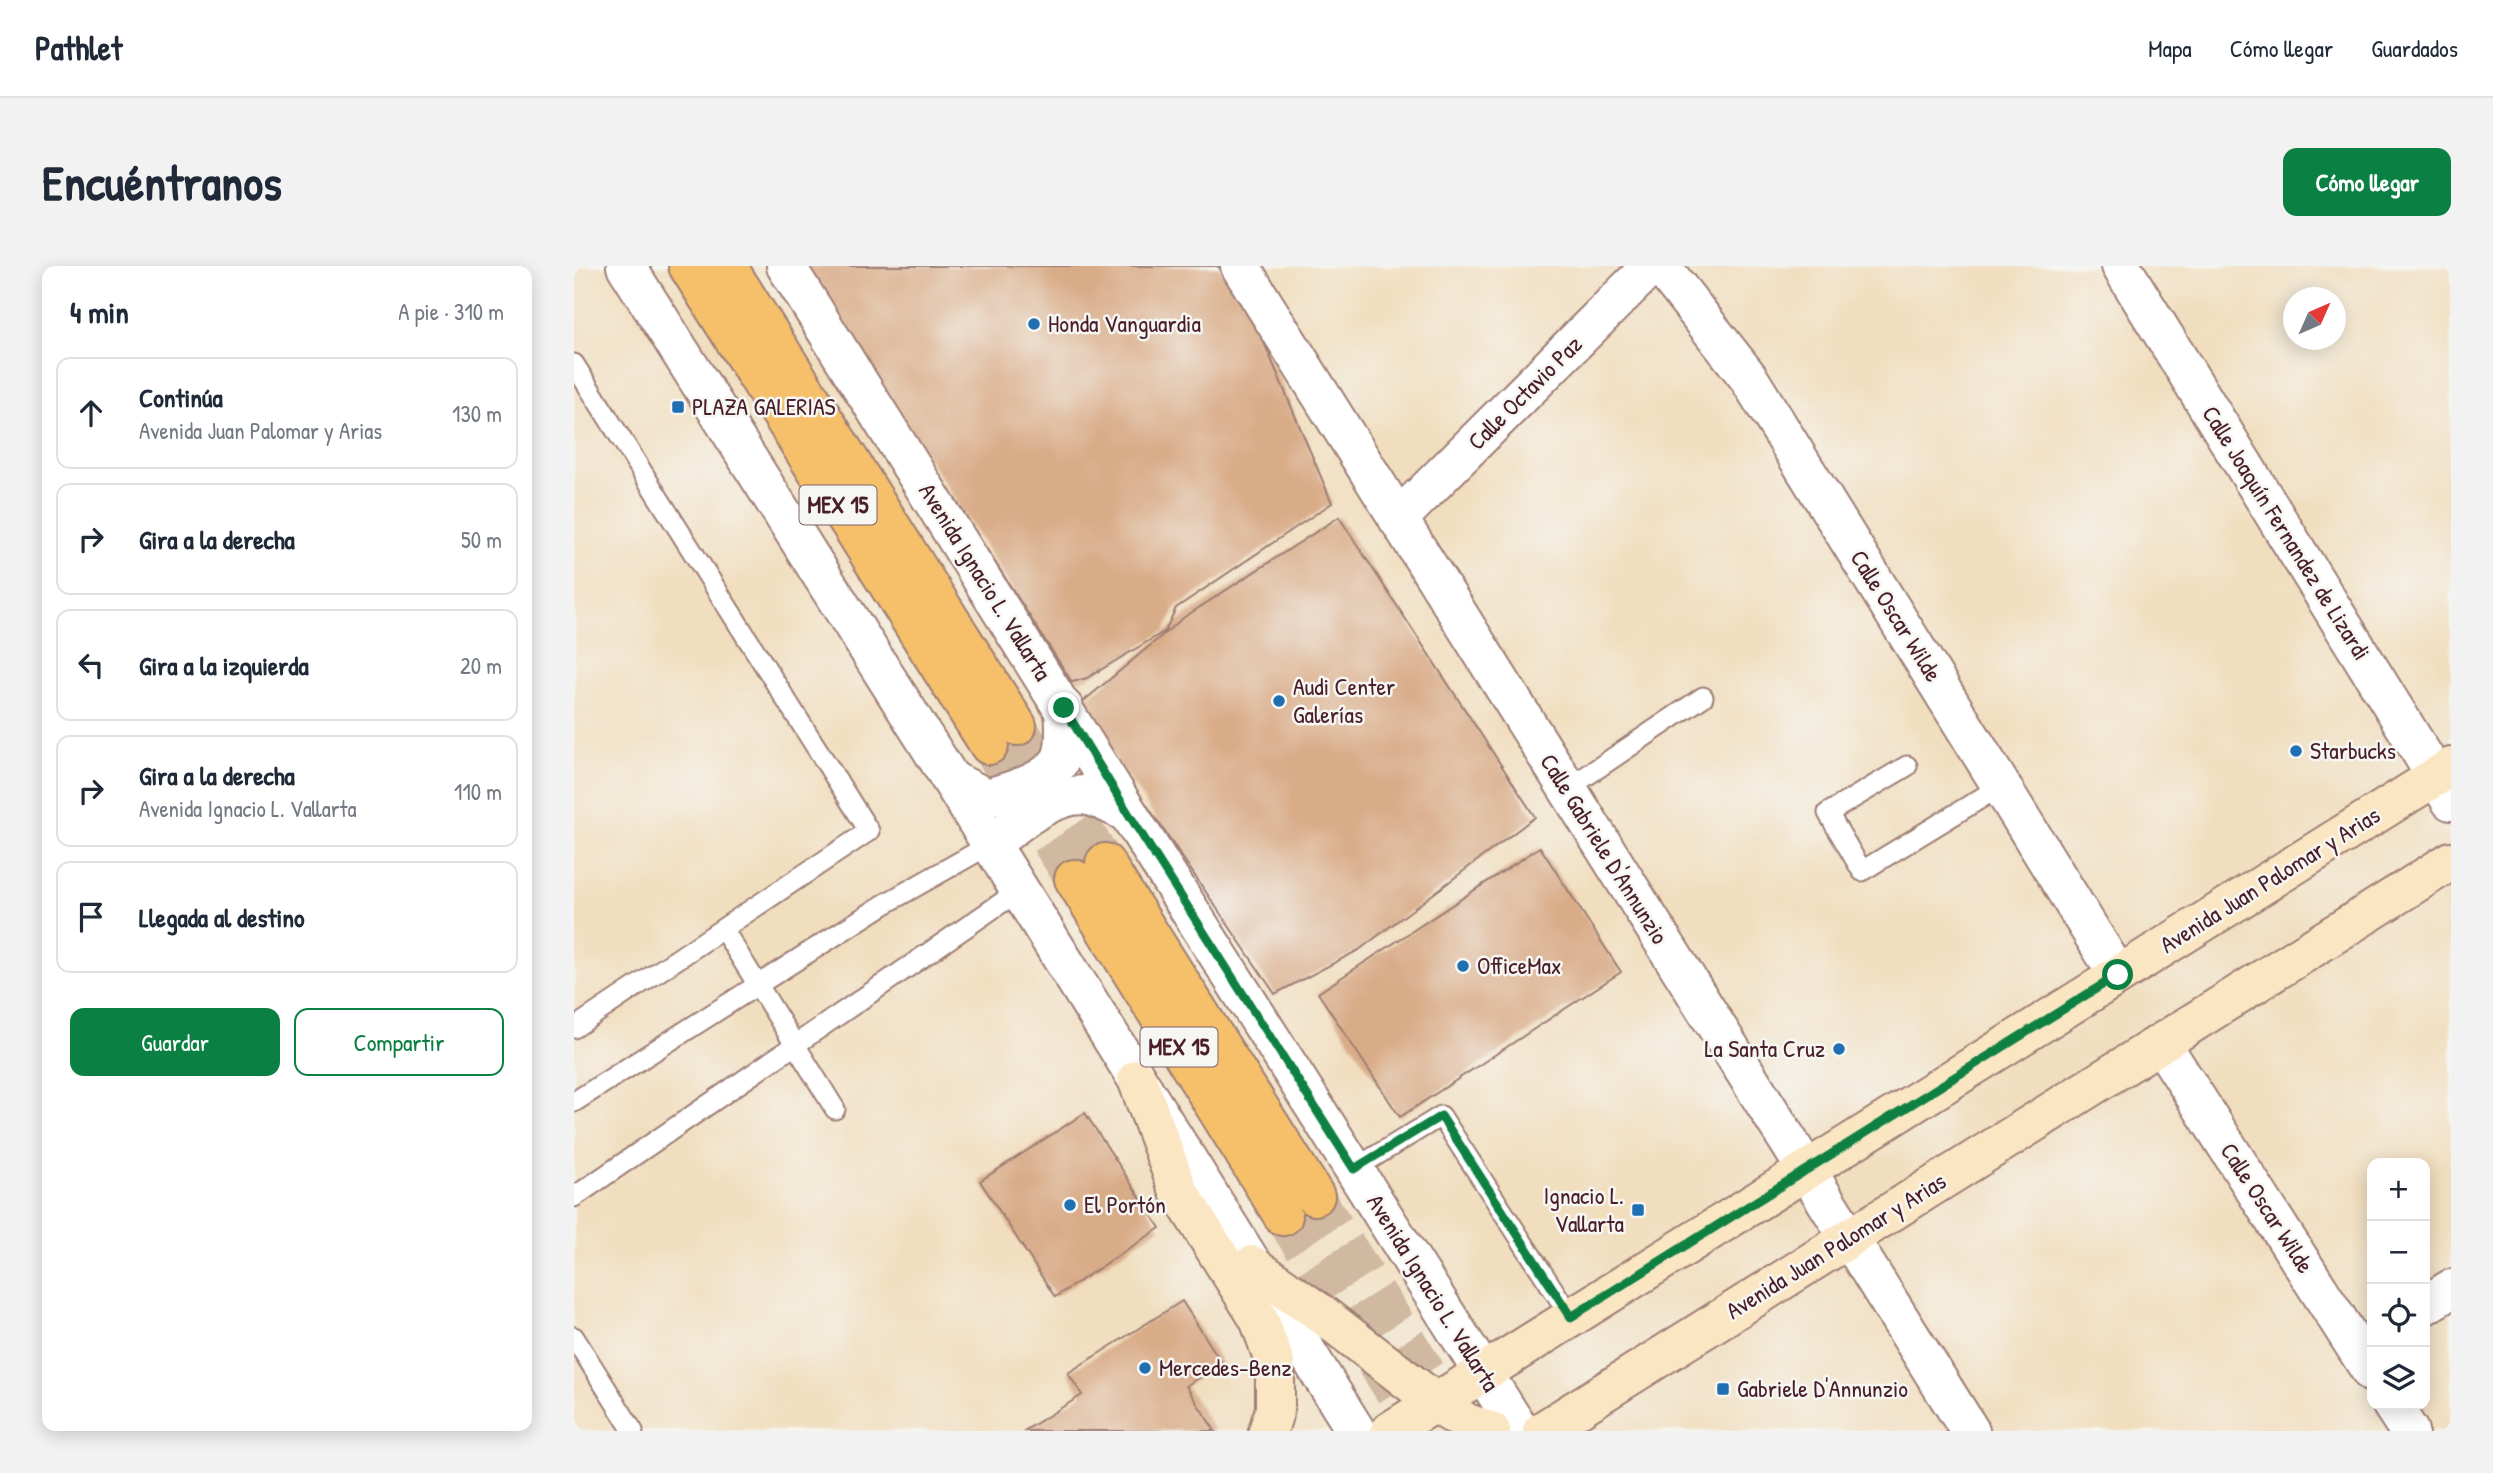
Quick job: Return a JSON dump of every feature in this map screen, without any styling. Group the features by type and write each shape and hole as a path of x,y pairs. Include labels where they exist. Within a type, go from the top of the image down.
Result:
{"highway":[{"name":"Avenida Ignacio L. Vallarta","path":"688,266 1003,735 727,266"},
{"name":"MEX 15","path":"1283,1216 1089,871 1315,1196"}],"main road":[{"name":"Avenida Juan Palomar y Arias","path":"1390,1431 2118,975 2446,781"},
{"name":"Avenida Juan Palomar y Arias","path":"1542,1431 2451,861"},
{"path":"1137,1079 1179,1192 1259,1319 1275,1363 1275,1409 1268,1431"},
{"path":"1252,1265 1320,1313 1436,1403 1467,1423 1491,1431"}],"street":[{"path":"626,266 1020,890 1356,1431"},
{"name":"Avenida Ignacio L. Vallarta","path":"786,266 1128,813 1520,1431"},
{"name":"Calle Gabriele D'Annunzio","path":"1240,266 1970,1431"},
{"name":"Calle Octavio Paz","path":"1398,519 1651,266"},
{"name":"Calle Oscar Wilde","path":"1661,266 1748,377 2118,975"},
{"name":"Calle Joaquín Fernandez de Lizardi","path":"2121,266 2446,781"},
{"path":"951,780 987,798 1032,784 1060,761 1065,736 1064,708"},
{"path":"991,844 1023,819 1057,799 1091,796 1128,813"},
{"name":"Calle Oscar Wilde","path":"2161,1043 2367,1353"},
{"path":"2430,1302 2451,1289"},
{"path":"2395,1410 2409,1431"}],"lane":[{"path":"574,365 869,831 574,1028"},
{"path":"1567,789 1703,697"},
{"path":"1907,766 1828,813 1862,871 2001,786"},
{"path":"574,1102 883,905 991,844"},
{"path":"574,1197 1020,890"},
{"path":"723,929 835,1109"},
{"path":"1354,1169 1441,1116 1571,1317"},
{"path":"574,1337 633,1431"}],"building":[{"path":"805,266 1217,266 1253,316 1332,503 1176,608 1165,631 1087,678 1072,682"},
{"path":"1339,517 1535,817 1359,950 1275,994 1079,705 1183,618"},
{"path":"1540,847 1621,972 1400,1117 1318,993"},
{"name":"El Portón","path":"1085,1113 1160,1228 1055,1297 980,1181"},
{"name":"Mercedes-Benz","path":"1182,1301 1222,1363 1186,1386 1215,1431 1024,1431 1082,1395 1068,1373"}],"tunnel":[{"path":"1017,726 1105,863"},
{"path":"989,745 1074,879"},
{"path":"1315,1196 1453,1414"},
{"path":"1283,1216 1419,1431"}],"place":[{"name":"Honda Vanguardia","path":"1034,324"},
{"name":"PLAZA GALERIAS","path":"678,407"},
{"name":"Audi Center Galerías","path":"1279,701"},
{"name":"Starbucks","path":"2296,751"},
{"name":"OfficeMax","path":"1463,966"},
{"name":"La Santa Cruz","path":"1839,1049"},
{"name":"El Portón","path":"1070,1205"},
{"name":"Ignacio L. Vallarta","path":"1638,1210"},
{"name":"Mercedes-Benz","path":"1145,1368"},
{"name":"Gabriele D'Annunzio","path":"1723,1389"}],"route":[{"path":"1064,708 1354,1169 1441,1116 1571,1317 2118,975"}]}
